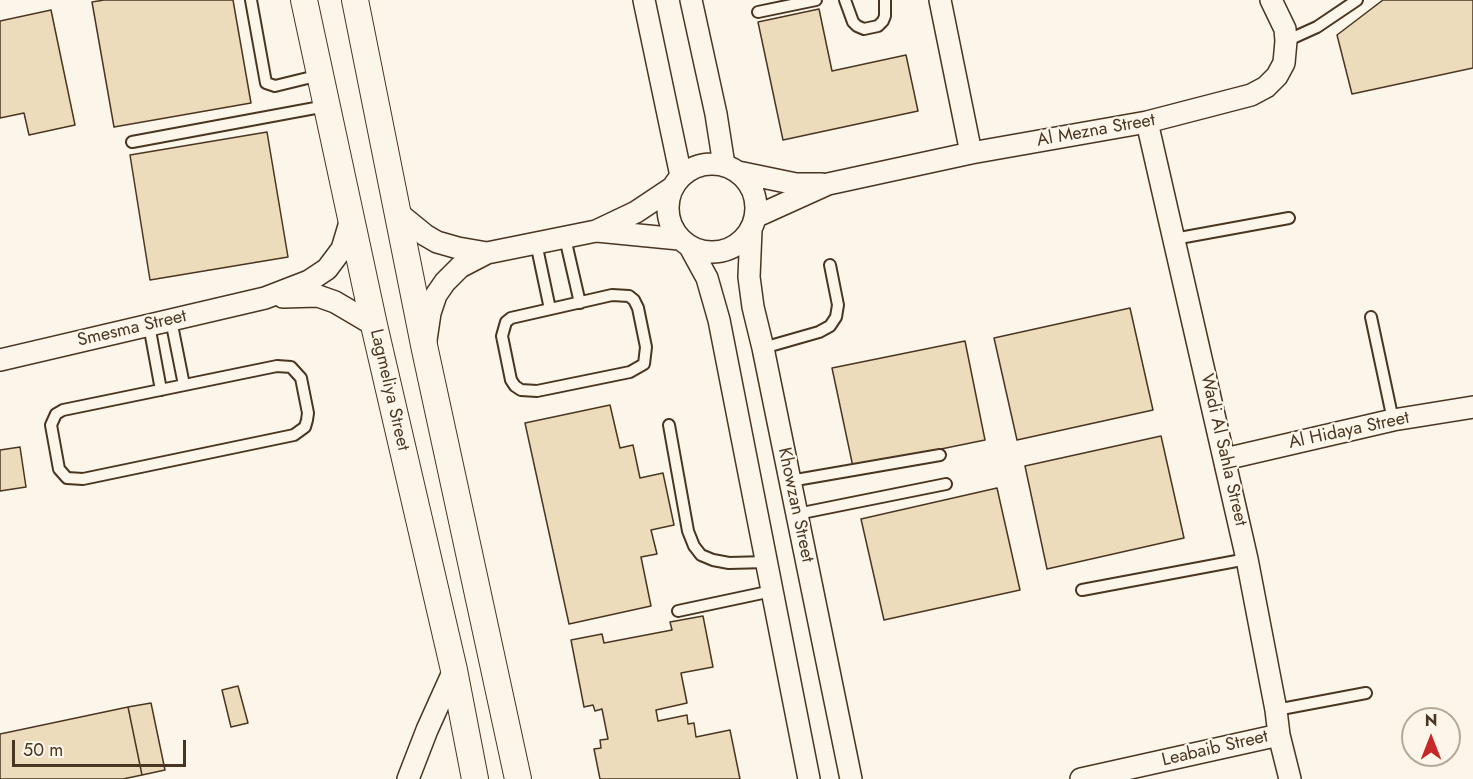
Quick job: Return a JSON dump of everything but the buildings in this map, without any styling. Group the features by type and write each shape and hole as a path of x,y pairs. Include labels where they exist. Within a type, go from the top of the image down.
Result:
{"street":[{"name":"Lagmeliya Street","path":"304,0 374,326 454,670 476,779"},
{"path":"355,0 425,350 518,779"},
{"path":"644,0 677,182 668,201 668,214 672,227 707,278 719,320 809,779"},
{"path":"691,0 716,114 731,169"},
{"path":"940,0 971,153"},
{"name":"Al Mezna Street","path":"731,169 796,184 828,184 971,153 1147,122 1251,96 1266,87 1277,76 1284,63 1286,41 1282,22 1272,0"},
{"name":"Wadi Al Sahla Street","path":"1147,122 1247,559 1279,735 1290,779"},
{"path":"425,350 430,313 436,296 445,282 460,267 487,253 596,231 636,212 701,165 731,169 747,181 756,205 753,224 744,239 724,251 701,251 685,243 596,231"},
{"name":"Al Mezna Street","path":"753,224 828,184"},
{"path":"399,213 437,242 487,253"},
{"name":"Smesma Street","path":"0,362 265,298 309,281 327,269 342,249 351,219"},
{"name":"Khowzan Street","path":"753,224 749,277 753,307 851,779"},
{"name":"Smesma Street","path":"265,298 318,296 335,302 374,326"},
{"name":"Al Hidaya Street","path":"1225,459 1393,420 1473,407"},
{"path":"408,779 454,670"},
{"name":"Leabaib Street","path":"1081,779 1279,735"},
{"path":"846,755 867,779"}],"lane":[{"path":"251,0 266,83 274,86 320,75"},
{"path":"758,12 816,0"},
{"path":"845,0 853,22 864,28 878,26 883,21 885,0"},
{"path":"1286,41 1317,27 1357,0"},
{"path":"132,142 327,106"},
{"path":"1174,238 1290,218"},
{"path":"565,238 580,303"},
{"path":"536,243 550,309"},
{"path":"763,348 819,332 830,326 836,317 838,305 830,266"},
{"path":"621,295 629,296 638,308 646,347 644,364 630,372 537,391 521,390 511,380 502,336 503,328 511,318 550,309 621,295"},
{"path":"1371,317 1393,420"},
{"path":"171,320 184,385"},
{"path":"149,325 161,390"},
{"path":"277,366 291,367 301,378 308,413 305,427 294,435 83,478 67,478 62,474 51,433 52,419 56,414 63,410 161,390 277,366"},
{"path":"669,425 688,531 694,546 701,555 713,560 729,563 767,562"},
{"path":"790,481 940,455"},
{"path":"797,513 946,484"},
{"path":"1082,590 1247,559"},
{"path":"678,611 772,591"},
{"path":"1276,710 1366,693"}]}
